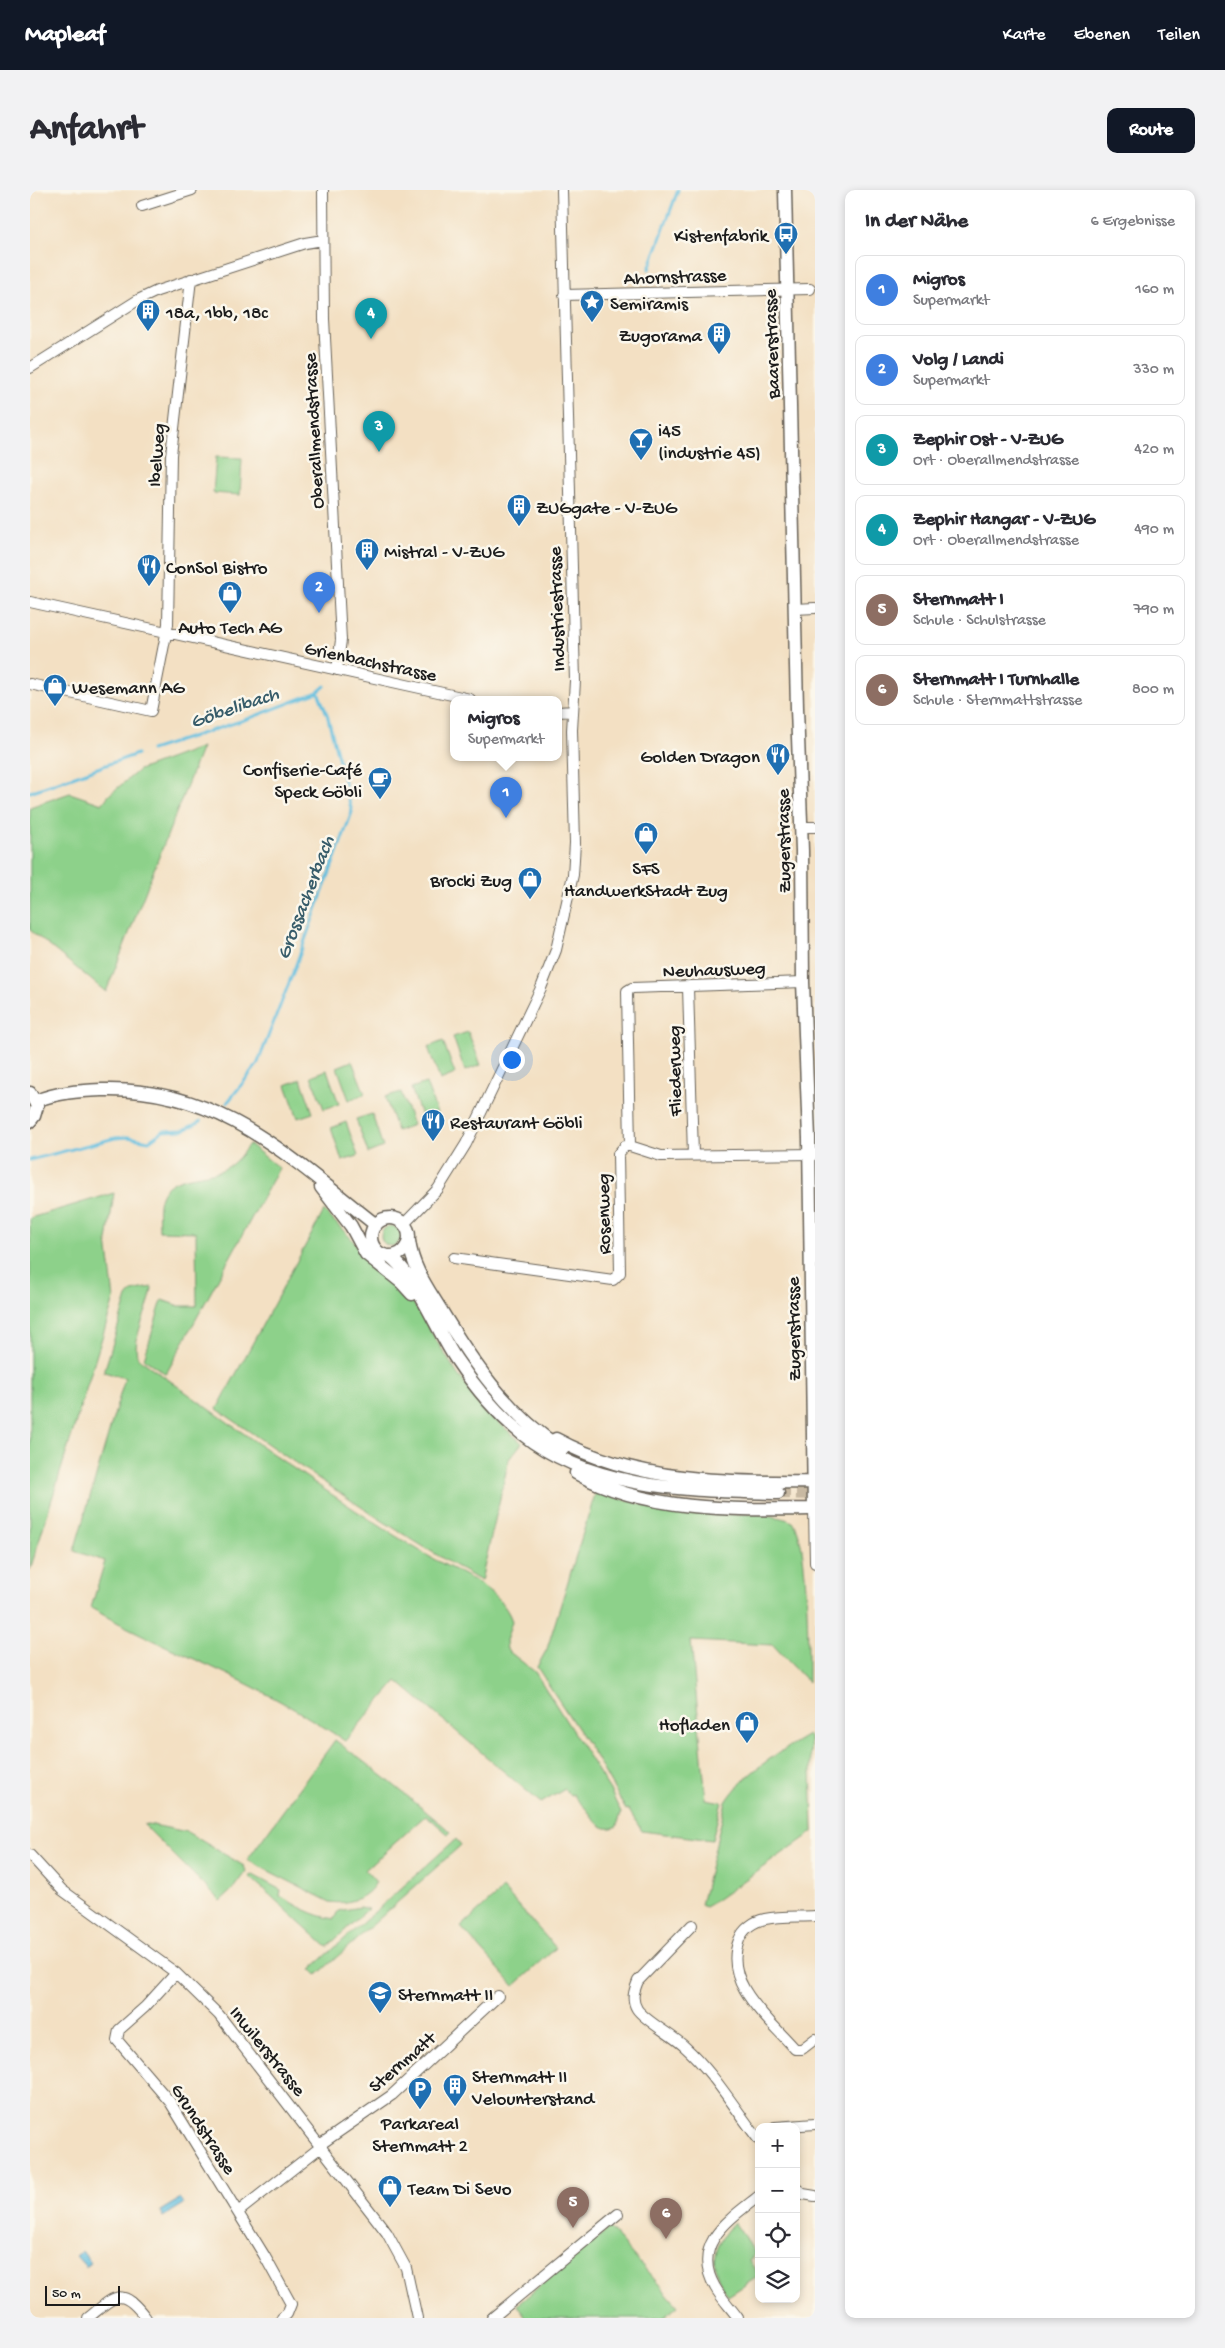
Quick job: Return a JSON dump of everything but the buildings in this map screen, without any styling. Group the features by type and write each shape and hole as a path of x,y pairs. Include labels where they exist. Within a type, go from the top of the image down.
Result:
{"main road":[{"name":"Baarerstrasse","path":"785,190 793,526"},
{"name":"Zugerstrasse","path":"793,526 803,982 812,1155 814,1509"},
{"path":"30,1120 36,1111 33,1097 82,1091 118,1091 160,1096 216,1112 252,1130 376,1225"},
{"path":"317,1178 324,1192 355,1232 366,1254 401,1282 432,1320"},
{"path":"778,1493 689,1490 629,1480 569,1454 526,1430 496,1410 476,1387 452,1353 412,1282 398,1262 391,1256 378,1253 373,1246 371,1237 376,1225 380,1220 390,1218 404,1224 409,1232 409,1241 415,1265 463,1346 491,1386 526,1430 544,1453 608,1489 627,1495 704,1506 814,1509"},
{"path":"391,1256 405,1250 409,1241"},
{"path":"526,1430 616,1465 657,1474 698,1479 814,1482"}],"street":[{"path":"142,206 192,190"},
{"name":"Oberallmendstrasse","path":"323,190 324,319 340,640 338,670"},
{"name":"Industriestrasse","path":"404,1224 438,1189 466,1144 551,964 573,875 575,843 573,711 575,681 562,190"},
{"path":"30,368 138,300 191,280 305,243 323,240"},
{"name":"Ibelweg","path":"30,684 151,711 168,624 170,456 191,280"},
{"name":"Ahornstrasse","path":"564,295 810,289"},
{"name":"Grienbachstrasse","path":"30,602 456,696"},
{"path":"795,608 815,608"},
{"path":"562,712 573,711"},
{"path":"801,827 815,827"},
{"name":"Neuhausweg","path":"630,1146 627,991 632,988 803,982"},
{"name":"Fliederweg","path":"688,987 693,1155"},
{"name":"Rosenweg","path":"454,1258 613,1280 620,1273 618,1154 625,1146 630,1146"},
{"path":"630,1146 661,1156 812,1155"},
{"name":"Zugerstrasse","path":"814,1509 815,1563"},
{"name":"Inwilerstrasse","path":"30,1855 62,1890 176,1974 220,2015 322,2145 387,2233 406,2268 417,2318"},
{"path":"815,1916 764,1919 750,1926 740,1936 734,1951 734,1963 739,1981 746,1993 795,2049 802,2049 815,2039"},
{"path":"692,1925 638,1981 633,1991 633,2000 638,2011 685,2046 699,2061 755,2131"},
{"name":"Grundstrasse","path":"176,1974 119,2030 117,2040 170,2102 238,2212 291,2304 287,2314 282,2318"},
{"name":"Sternmatt","path":"238,2212 322,2145 392,2095 498,1996"},
{"path":"800,2125 815,2124"},
{"path":"800,2191 803,2194 815,2196"},
{"path":"738,2318 714,2287 709,2273 708,2258 720,2226 755,2199"},
{"path":"492,2318 618,2214"},
{"path":"88,2318 110,2300 121,2296 129,2298 146,2318"}],"green space":[{"path":"216,457 242,458 240,495 213,493"},
{"path":"202,747 106,992 30,930 30,807 70,793 102,804 109,795 139,770"},
{"path":"468,1032 481,1065 465,1071 453,1037"},
{"path":"443,1041 455,1074 440,1080 428,1047"},
{"path":"352,1061 365,1094 349,1100 337,1067"},
{"path":"327,1070 339,1104 324,1109 311,1076"},
{"path":"301,1079 313,1113 298,1118 286,1085"},
{"path":"426,1083 438,1116 423,1121 411,1088"},
{"path":"401,1092 413,1125 397,1131 385,1097"},
{"path":"372,1114 383,1147 368,1153 356,1119"},
{"path":"346,1122 358,1156 342,1161 331,1128"},
{"path":"249,1144 279,1168 166,1374 144,1359 162,1300 179,1306 197,1306 196,1232 159,1231 161,1196 172,1183 189,1177 216,1172 228,1167"},
{"path":"114,1193 107,1241 114,1299 30,1570 30,1218"},
{"path":"324,1211 410,1298 458,1375 496,1420 522,1443 509,1459 481,1581 380,1520 217,1409"},
{"path":"387,1226 395,1226 401,1232 401,1240 395,1246 387,1246 381,1240 381,1232"},
{"path":"152,1287 137,1342 138,1358 319,1486 392,1534 489,1590 498,1599 512,1621 506,1641 507,1650 535,1672 610,1790 621,1813 617,1826 611,1828 603,1827 573,1794 570,1796 565,1789 541,1803 397,1681 345,1741 303,1714 259,1690 142,1635 91,1608 105,1561 74,1551 125,1378 104,1372 127,1297 132,1291"},
{"path":"596,1491 638,1503 681,1511 774,1516 793,1522 798,1533 805,1573 808,1682 773,1645 691,1641 706,1799 722,1802 712,1840 642,1831 628,1809 626,1810 594,1754 537,1667 547,1649"},
{"path":"808,1735 810,1737 813,1832 712,1903 705,1907 701,1905 726,1802 742,1782 763,1764"},
{"path":"335,1740 451,1832 448,1834 426,1815 365,1870 376,1882 368,1892 357,1899 337,1903 330,1902 247,1860"},
{"path":"148,1824 187,1832 244,1866 246,1871 232,1890 220,1901 144,1825"},
{"path":"456,1839 461,1845 317,1975 311,1969"},
{"path":"253,1875 281,1890 280,1896 320,1916 334,1919 338,1911 360,1907 368,1909 327,1947 249,1876"},
{"path":"503,1889 556,1948 514,1986 461,1927"},
{"path":"734,2222 755,2253 749,2260 755,2270 755,2279 728,2296 717,2276 714,2258 720,2241"},
{"path":"609,2228 678,2306 663,2318 527,2318 517,2305"}],"water":[{"path":"180,2199 184,2204 163,2217 160,2211"},
{"path":"82,2251 91,2263 86,2267 76,2256"}],"waterway":[{"path":"649,269 678,190"},
{"name":"Göbelibach","path":"151,750 250,718 318,692 325,686"},
{"name":"Grossacherbach","path":"227,1103 257,1065 352,812 327,714 318,692"},
{"name":"Göbelibach","path":"30,792 137,754"},
{"name":"Grossacherbach","path":"30,1160 115,1138 128,1137 149,1141 163,1131 184,1130 201,1121"}],"tunnel":[{"path":"778,1493 815,1494"}],"place":[{"name":"Kistenfabrik","path":"786,255"},
{"name":"Semiramis","path":"592,323"},
{"name":"18a, 1bb, 18c","path":"148,332"},
{"name":"Zephir Hangar - V-ZUG","path":"371,339"},
{"name":"Zugorama","path":"719,355"},
{"name":"Zephir Ost - V-ZUG","path":"379,452"},
{"name":"i45 (industrie 45)","path":"641,461"},
{"name":"ZUGgate - V-ZUG","path":"519,527"},
{"name":"Mistral - V-ZUG","path":"367,571"},
{"name":"ConSol Bistro","path":"149,587"},
{"name":"Volg / Landi","path":"319,613"},
{"name":"Auto Tech AG","path":"230,614"},
{"name":"Wesemann AG","path":"55,707"},
{"name":"Golden Dragon","path":"778,776"},
{"name":"Confiserie-Café Speck Göbli","path":"380,800"},
{"name":"Migros","path":"506,818"},
{"name":"SFS HandwerkStadt Zug","path":"646,855"},
{"name":"Brocki Zug","path":"530,900"},
{"name":"Restaurant Göbli","path":"433,1142"},
{"name":"Hofladen","path":"747,1744"},
{"name":"Sternmatt II","path":"380,2014"},
{"name":"Sternmatt II Velounterstand","path":"455,2107"},
{"name":"Parkareal Sternmatt 2","path":"420,2110"},
{"name":"Team Di Sevo","path":"390,2208"},
{"name":"Sternmatt I","path":"573,2228"},
{"name":"Sternmatt I Turnhalle","path":"666,2239"}]}
